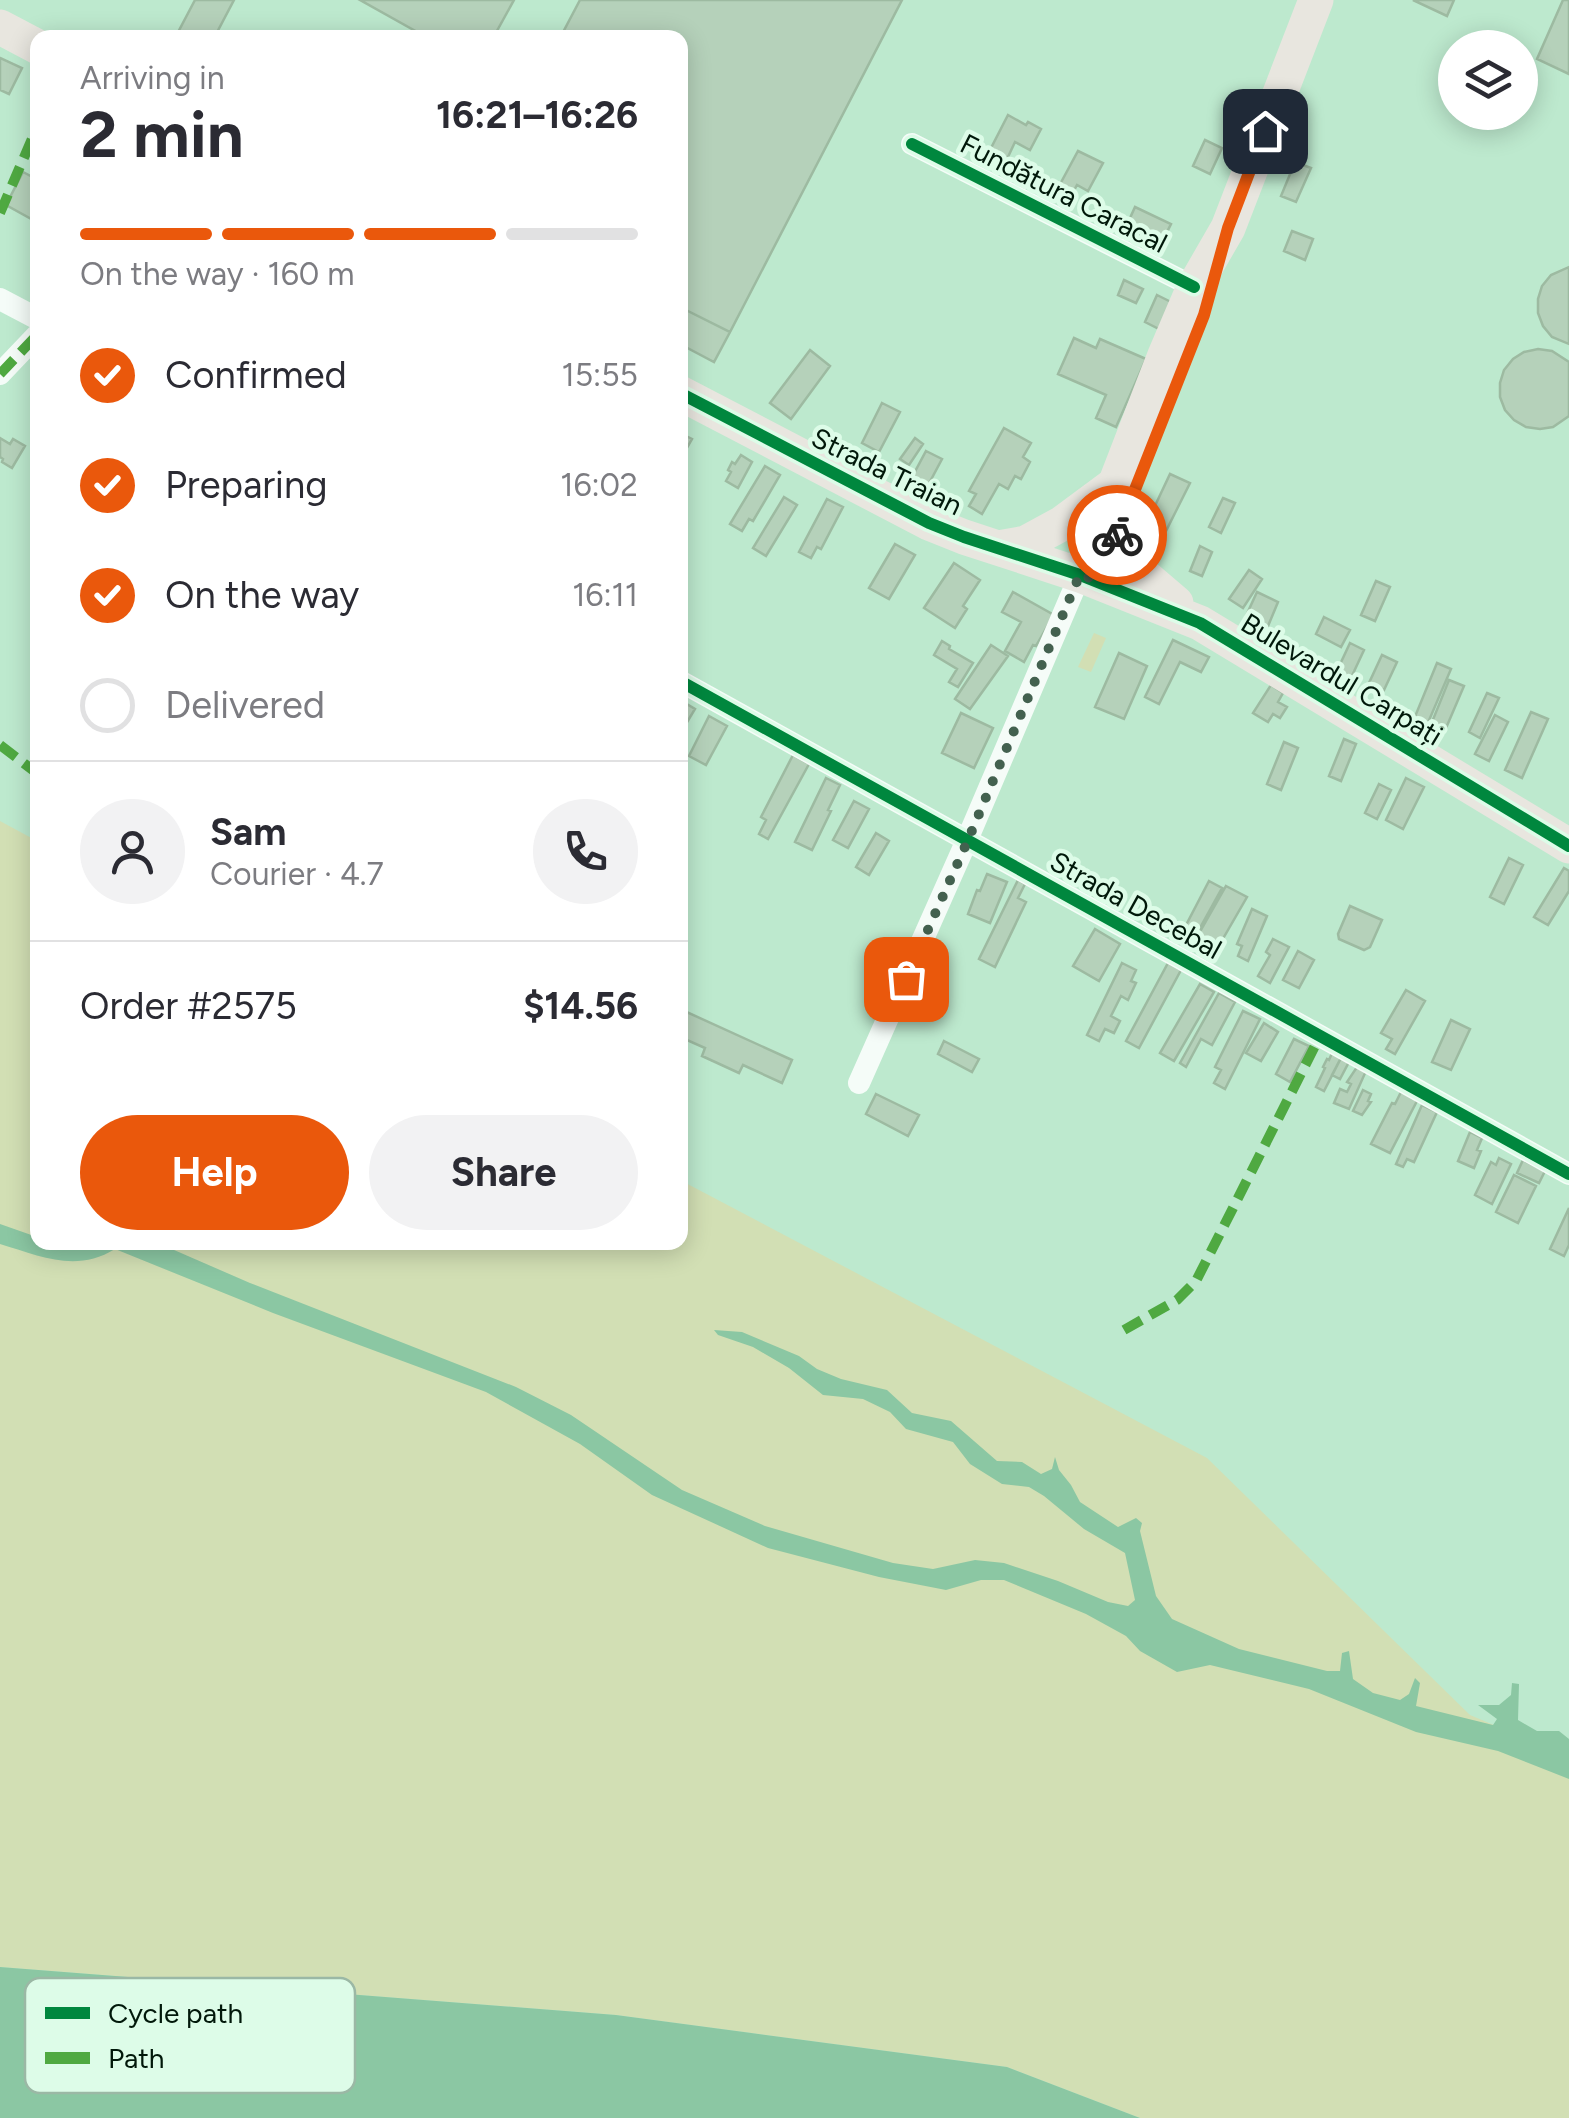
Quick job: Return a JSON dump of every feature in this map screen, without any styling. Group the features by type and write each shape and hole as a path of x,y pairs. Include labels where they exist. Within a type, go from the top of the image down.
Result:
{"main road":[{"path":"1090,578 1122,524 1204,315 1228,228 1316,0"},
{"path":"0,27 30,44"},
{"path":"1090,578 1116,483 1194,287 1228,228"},
{"name":"Strada Traian","path":"688,405 947,530 1090,578"},
{"path":"998,548 1026,543 1061,524 1116,483"},
{"path":"1122,524 1129,556 1142,574 1200,623"},
{"name":"Bulevardul Carpați","path":"1090,578 1200,623 1569,846"}],"street":[{"name":"Fundătura Caracal","path":"912,144 1194,287"},
{"path":"0,299 30,315"},
{"path":"0,374 30,342"},
{"path":"859,1083 1090,578"},
{"name":"Strada Decebal","path":"688,684 1569,1174"}],"shaded area":[{"path":"1094,633 1106,638 1091,672 1078,667"},
{"path":"0,821 30,837 30,1250 688,1250 688,1184 1207,1458 1470,1715 1569,1757 1569,2118 1140,2118 1007,2067 616,2015 355,1995 355,1978 141,1978 0,1967"},
{"path":"0,1224 30,1235 30,1250 113,1250 72,1261 0,1244"},
{"path":"117,1250 174,1250 516,1387 571,1415 682,1490 765,1526 893,1563 933,1569 975,1560 1004,1563 1108,1602 1128,1606 1135,1600 1125,1553 1084,1529 1044,1496 1029,1487 1002,1484 970,1464 953,1442 906,1429 890,1412 863,1399 823,1395 789,1368 714,1330 742,1332 841,1379 887,1390 912,1413 951,1421 997,1461 1022,1462 1041,1474 1052,1469 1055,1457 1080,1502 1118,1527 1136,1518 1142,1523 1140,1531 1156,1596 1172,1619 1239,1649 1327,1671 1340,1671 1342,1653 1349,1651 1353,1679 1373,1693 1400,1700 1409,1694 1415,1678 1420,1683 1416,1706 1493,1725 1497,1719 1478,1705 1499,1705 1511,1695 1512,1683 1519,1684 1518,1720 1537,1731 1559,1731 1569,1739 1569,1779 1498,1751 1416,1732 1309,1689 1210,1665 1177,1672 1086,1614 1004,1580 981,1580 946,1590 768,1548 652,1495 580,1444 486,1392"},
{"path":"0,1967 141,1978 25,1978 25,2093 355,2093 355,1995 616,2015 1007,2067 1140,2118 0,2118"}],"building":[{"path":"195,0 234,0 218,30 179,30"},
{"path":"360,0 514,0 497,30 414,30"},
{"path":"580,0 902,0 730,332 688,311 688,30 564,30"},
{"path":"1413,0 1454,0 1447,16"},
{"path":"1563,0 1569,0 1569,74 1538,57"},
{"path":"0,58 22,68 9,94 0,90"},
{"path":"1008,115 1041,129 1030,150 1015,142 1007,159 990,150"},
{"path":"1205,140 1222,148 1210,174 1193,166"},
{"path":"1078,151 1103,163 1088,191 1077,185 1071,196 1058,188"},
{"path":"1295,162 1311,168 1296,202 1281,196"},
{"path":"23,172 30,176 30,218 6,205"},
{"path":"1135,207 1171,224 1161,244 1126,227"},
{"path":"1292,231 1313,239 1305,260 1284,251"},
{"path":"1569,267 1569,344 1552,337 1543,326 1538,299 1551,275"},
{"path":"1124,280 1143,289 1136,303 1118,295"},
{"path":"1157,295 1171,302 1159,329 1145,322"},
{"path":"688,311 730,332 714,362 688,348"},
{"path":"1074,338 1096,348 1100,339 1146,359 1116,427 1096,418 1106,395 1058,374"},
{"path":"810,350 830,366 791,419 770,403"},
{"path":"1552,351 1569,362 1569,416 1553,427 1540,429 1514,420 1500,397 1504,370 1524,352"},
{"path":"882,403 900,412 879,452 862,443"},
{"path":"1004,428 1031,443 1023,457 1030,462 1021,479 1015,476 1008,489 999,484 982,514 969,506 976,494 969,491"},
{"path":"0,438 10,444 13,439 25,446 12,468 0,457"},
{"path":"915,438 923,444 909,465 900,459"},
{"path":"926,451 942,459 926,489 910,481"},
{"path":"741,455 752,462 738,488 726,481 732,462 735,464"},
{"path":"765,466 780,475 753,521 749,519 742,531 730,524"},
{"path":"1170,474 1190,483 1155,553 1137,544"},
{"path":"784,497 797,505 766,556 753,548"},
{"path":"1223,498 1235,503 1221,533 1209,527"},
{"path":"827,499 843,507 821,549 817,547 811,558 799,552"},
{"path":"895,544 915,555 889,599 869,588"},
{"path":"1200,546 1212,552 1202,576 1190,571"},
{"path":"954,563 980,580 963,606 967,609 955,628 924,608"},
{"path":"1249,570 1262,579 1243,608 1229,599"},
{"path":"1376,581 1390,587 1375,621 1361,615"},
{"path":"1013,592 1054,615 1024,662 1005,651 1021,622 1002,612"},
{"path":"1257,592 1278,602 1268,626 1246,616"},
{"path":"1324,617 1350,630 1341,647 1316,634"},
{"path":"1173,640 1209,657 1201,672 1180,662 1159,704 1145,697"},
{"path":"942,641 973,663 958,687 949,682 957,669 934,655"},
{"path":"1350,643 1364,650 1350,680 1336,673"},
{"path":"991,645 1008,656 970,709 955,699"},
{"path":"1119,653 1147,666 1124,719 1095,707"},
{"path":"1382,655 1397,662 1384,690 1369,683"},
{"path":"1437,663 1451,669 1427,725 1414,719"},
{"path":"1449,680 1464,686 1446,728 1432,722"},
{"path":"1271,685 1283,693 1278,702 1287,707 1280,718 1273,714 1268,722 1253,713"},
{"path":"1487,693 1499,698 1480,738 1469,732"},
{"path":"1531,712 1548,719 1522,778 1505,770"},
{"path":"961,713 993,728 974,768 942,753"},
{"path":"1495,715 1508,722 1489,761 1475,754"},
{"path":"709,716 727,726 706,765 689,756"},
{"path":"1344,739 1356,744 1341,781 1329,776"},
{"path":"1284,742 1298,748 1281,790 1267,784"},
{"path":"793,755 809,764 768,839 759,834 766,820 761,817"},
{"path":"826,778 840,785 812,850 795,842"},
{"path":"1406,778 1424,787 1403,829 1386,820"},
{"path":"1379,784 1391,790 1377,819 1365,813"},
{"path":"854,801 869,809 848,848 833,840"},
{"path":"876,833 889,841 869,875 856,867"},
{"path":"1509,858 1523,865 1504,904 1490,897"},
{"path":"1564,868 1569,871 1569,891 1548,925 1534,917"},
{"path":"987,874 1007,882 990,923 968,914"},
{"path":"1018,880 1025,884 1018,898 1026,902 995,967 979,959"},
{"path":"1209,881 1222,888 1196,935 1184,929"},
{"path":"1226,886 1247,897 1217,949 1197,937"},
{"path":"1350,906 1382,920 1370,947 1364,950 1339,939"},
{"path":"1252,909 1267,916 1248,961 1238,956 1242,946 1237,944"},
{"path":"1095,929 1120,944 1099,981 1073,966"},
{"path":"1273,939 1289,947 1270,983 1258,976 1270,955 1266,952"},
{"path":"1298,951 1314,960 1299,988 1283,980"},
{"path":"1122,963 1136,970 1131,981 1136,983 1128,1000 1121,996 1111,1016 1120,1021 1114,1033 1105,1029 1099,1041 1087,1035"},
{"path":"1168,963 1181,970 1139,1048 1126,1041"},
{"path":"1200,984 1214,992 1174,1061 1160,1053"},
{"path":"1406,990 1425,1001 1395,1054 1386,1049 1392,1039 1381,1033"},
{"path":"1219,993 1235,1002 1212,1045 1201,1039 1186,1067 1180,1063"},
{"path":"1243,1011 1260,1019 1225,1089 1214,1083 1221,1070 1215,1067"},
{"path":"688,1013 792,1060 782,1083 743,1065 739,1073 702,1056 705,1048 688,1041"},
{"path":"1451,1020 1470,1029 1451,1070 1432,1062"},
{"path":"1264,1023 1278,1032 1261,1061 1246,1053"},
{"path":"1294,1039 1309,1046 1290,1082 1276,1074"},
{"path":"944,1041 979,1059 972,1072 938,1054"},
{"path":"1333,1051 1342,1056 1324,1091 1316,1087"},
{"path":"1342,1056 1350,1060 1340,1079 1332,1075"},
{"path":"1357,1067 1366,1071 1349,1109 1334,1103 1340,1089 1347,1092 1351,1084 1347,1082"},
{"path":"1363,1090 1371,1094 1371,1102 1362,1115 1353,1111"},
{"path":"1402,1090 1418,1099 1390,1153 1371,1144"},
{"path":"876,1094 919,1115 908,1136 866,1114"},
{"path":"1422,1105 1437,1112 1414,1162 1407,1159 1403,1167 1396,1164"},
{"path":"1470,1132 1482,1138 1474,1168 1458,1161"},
{"path":"1499,1158 1511,1164 1492,1204 1475,1195 1491,1162 1496,1165"},
{"path":"1523,1160 1545,1171 1539,1183 1517,1173"},
{"path":"1514,1175 1536,1186 1518,1223 1496,1212"},
{"path":"1569,1208 1569,1245 1564,1256 1550,1249"}],"marked path":[{"path":"0,213 30,144"},
{"path":"0,374 30,342"},
{"path":"0,745 30,768"},
{"path":"1124,1330 1177,1300 1196,1281 1320,1036"}],"cycle path":[{"path":"912,144 1194,287"},
{"path":"688,397 929,523 1080,575 1200,623 1569,846"},
{"path":"688,685 1569,1174"}],"way so far":[{"path":"906,979 1080,574 1099,582 1117,535"}],"route":[{"path":"1117,535 1204,315 1228,228 1265,131"}]}
